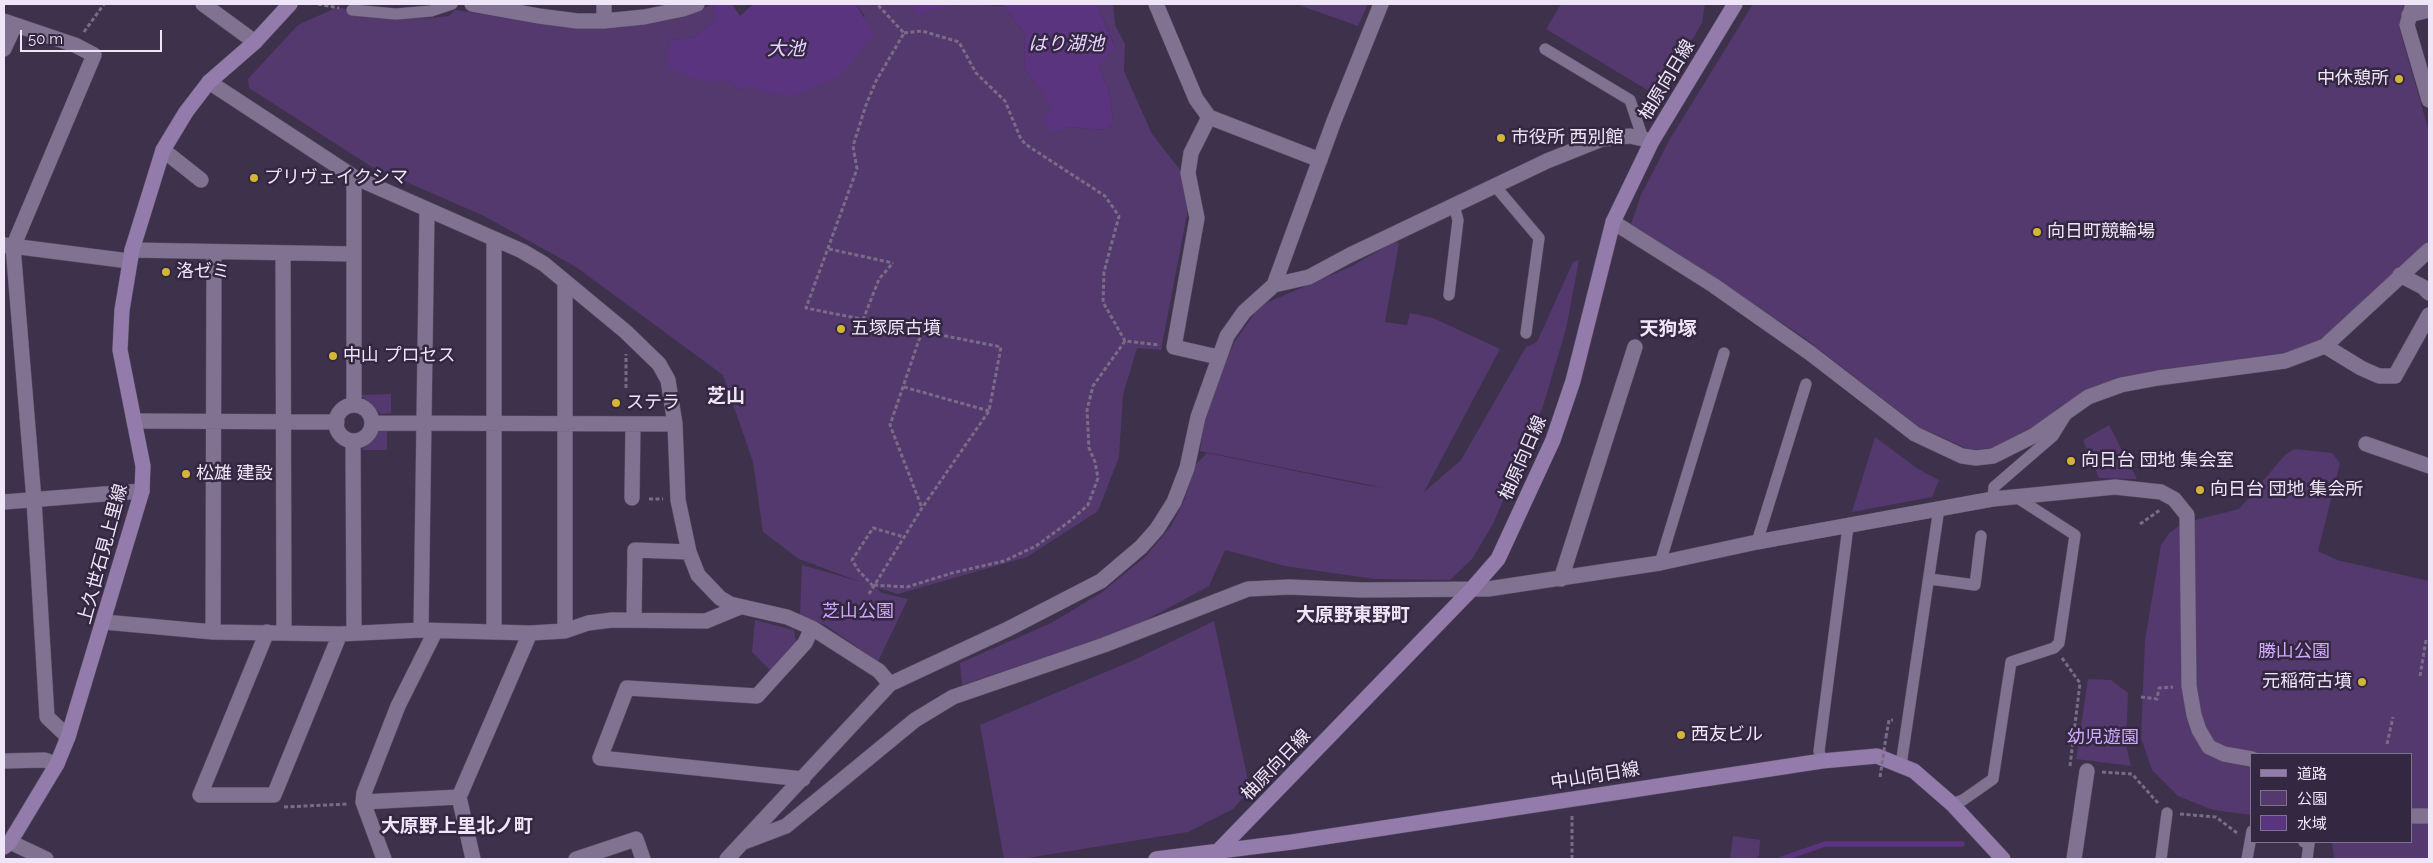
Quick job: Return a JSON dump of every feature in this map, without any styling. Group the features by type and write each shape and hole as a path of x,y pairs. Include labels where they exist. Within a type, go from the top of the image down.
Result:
{"main road":[{"name":"上久世石見上里線","path":"7,844 57,764 68,737 142,491 142,466 120,350 122,310 131,255 163,150 186,112 209,82 255,42 290,4"},
{"name":"柚原向日線","path":"1215,855 1470,591 1498,559 1553,440 1574,381 1613,222 1648,140 1735,4"},
{"name":"中山向日線","path":"1156,859 1215,855 1822,761 1877,756 1914,771 1952,804 2003,859"}],"street":[{"path":"203,4 255,42"},
{"path":"472,4 577,21 604,21 644,17 683,9 697,4"},
{"path":"604,4 604,21"},
{"path":"1156,4 1196,100 1208,117 1320,160"},
{"path":"727,859 890,684 1073,597 1101,581 1141,547 1174,502 1187,468 1198,417 1227,336 1244,312 1274,285 1381,4"},
{"path":"2429,10 2411,10 2407,25 2424,60 2429,100"},
{"path":"4,49 9,23 74,45 94,55 9,246 34,500 47,717 68,737"},
{"path":"209,82 354,176 427,211 494,239 544,264 626,332 659,364 668,380 676,424 678,500 689,552 698,574 708,586 730,604 787,617 812,628 879,671 890,684"},
{"path":"1208,117 1191,153 1188,173 1197,218 1174,347 1218,357"},
{"path":"1274,285 1309,278 1547,161 1602,139 1630,136 1648,140"},
{"path":"163,150 201,180"},
{"path":"354,176 354,405"},
{"path":"384,859 363,802 364,793 428,631 424,422 427,211"},
{"path":"1613,222 1738,302 1810,353 1914,434 1962,456 1976,458 1993,456 2033,436 2067,414 2088,397 2121,385 2285,361 2326,346 2429,250"},
{"path":"494,239 494,631"},
{"path":"9,246 131,255 214,253 353,254"},
{"path":"214,253 214,632"},
{"path":"283,254 284,632"},
{"path":"2400,275 2424,287 2429,293"},
{"path":"564,282 565,631"},
{"path":"2326,346 2361,368 2379,376 2395,376 2429,315"},
{"path":"1561,579 1635,347"},
{"path":"354,405 365,409 372,423 369,434 353,441 343,437 339,432 336,422 344,408 354,405"},
{"path":"134,421 336,422"},
{"path":"372,423 676,424"},
{"path":"632,498 633,425"},
{"path":"267,632 200,795 274,795 347,633 353,441"},
{"path":"2366,444 2429,466"},
{"path":"744,842 786,826 915,720 953,697 1104,645 1248,589 1289,587 1470,591 1660,563 1757,542 1848,527 1993,499 2115,486 2161,492 2174,500 2186,515 2189,686 2194,715 2204,740 2209,747 2224,754 2250,759"},
{"path":"4,502 142,491"},
{"path":"634,619 635,550 689,552"},
{"path":"104,622 214,632 494,631 530,633 565,631 588,623 634,619 706,620 740,607"},
{"path":"803,779 600,758 627,688 757,696 805,643 812,628"},
{"path":"473,859 459,797 530,633"},
{"path":"4,761 44,760 57,764"},
{"path":"2074,859 2087,771"},
{"path":"363,802 459,797"},
{"path":"2413,816 2429,816"},
{"path":"576,859 636,839 643,859"},
{"path":"7,844 46,859"}],"lane":[{"path":"352,10 396,14 431,11 452,4"},
{"path":"1545,49 1630,100 1648,140"},
{"path":"1495,186 1539,238 1526,333"},
{"path":"1449,296 1458,220 1454,206"},
{"path":"1660,563 1724,353"},
{"path":"1757,542 1806,384"},
{"path":"1993,499 1994,487 2053,436 2067,414"},
{"path":"1952,804 1964,800 1993,779 2011,662 2054,648 2059,643 2075,535 2016,497"},
{"path":"1901,765 1939,508"},
{"path":"1822,761 1819,751 1848,527"},
{"path":"1930,579 1974,585 1981,536"},
{"path":"2161,859 2168,813"},
{"path":"2247,859 2250,836"},
{"path":"2306,843 2309,844 2308,859"}],"path":[{"path":"74,45 104,4"},
{"path":"318,4 352,10"},
{"path":"877,4 904,33"},
{"path":"904,33 922,31 959,42 976,73 1005,101 1020,137 1025,144 1105,196 1119,216 1104,272 1103,302 1125,341"},
{"path":"869,594 922,508 989,411 1001,347 806,308 829,249 856,169 853,146 866,105 876,81 904,33"},
{"path":"829,249 894,263 879,279 863,320"},
{"path":"922,331 890,425 922,508"},
{"path":"626,332 626,388"},
{"path":"1125,341 1174,347"},
{"path":"904,537 873,528 852,560 859,571 874,586 907,587 952,573 1004,561 1036,546 1088,505 1098,478 1089,448 1087,410 1093,386 1125,341"},
{"path":"904,387 989,411"},
{"path":"632,498 678,500"},
{"path":"2140,524 2174,500"},
{"path":"2420,676 2426,640"},
{"path":"2054,648 2080,683 2070,769 2132,774 2168,813 2216,818 2250,836"},
{"path":"2141,697 2157,699 2159,688 2189,686"},
{"path":"2387,744 2393,717"},
{"path":"1880,777 1886,737"},
{"path":"274,795 280,808 363,802"},
{"path":"1572,806 1572,859"}],"green space":[{"name":"芝山公園","path":"713,4 715,20 694,37 670,40 670,52 710,81 729,81 741,90 745,87 756,87 764,92 865,16 856,4 912,4 916,14 959,4 1004,6 1025,34 1024,67 1053,109 1054,134 1068,127 1107,130 1113,122 1109,91 1099,67 1115,46 1097,4 1113,4 1115,25 1125,44 1124,71 1152,134 1185,176 1188,209 1161,350 1137,348 1123,395 1119,457 1098,511 1027,557 898,594 875,587 882,593 908,599 878,661 825,625 800,615 802,565 861,582 799,559 763,532 753,462 723,375 576,267 484,216 372,167 249,88 248,79 298,25 338,7 363,15 427,18 449,16 455,10 582,27 675,19"},
{"path":"1296,4 1368,4 1358,26"},
{"path":"1561,4 1705,4 1702,23 1659,97 1546,29"},
{"name":"向日町競輪場","path":"1753,4 2404,4 2399,27 2429,132 2429,241 2327,339 2294,352 2254,360 2201,364 2117,378 2094,389 2044,421 1992,448 1970,450 1919,427 1803,337 1631,224 1641,195 1670,139"},
{"path":"1394,242 1399,243 1385,322 1407,325 1410,313 1433,318 1500,349 1424,492 1461,460 1526,347 1537,342 1573,262 1579,260 1566,329 1543,406 1493,524 1472,559 1450,580 1374,579 1285,566 1225,550 1209,586 1133,627 962,685 960,663 1051,623 1101,593 1146,556 1171,526 1184,501 1196,464 1207,453 1385,488 1200,451 1204,422 1224,366 1235,341 1257,310 1266,303 1350,267"},
{"path":"391,394 391,413 381,414 360,395"},
{"path":"2109,425 2137,479 2099,478 2083,440"},
{"path":"387,429 387,450 362,450 378,431"},
{"path":"1875,437 1918,469 1939,480 1932,497 1852,512"},
{"name":"勝山公園","path":"2294,449 2332,453 2340,463 2318,551 2337,560 2429,581 2429,859 2334,859 2332,843 2413,843 2413,753 2250,753 2250,815 2213,810 2178,796 2152,770 2141,738 2145,640 2161,545 2169,533 2183,523 2239,509 2285,455"},
{"path":"755,620 794,630 796,642 770,670 752,652"},
{"path":"1214,621 1250,790 1233,809 1188,832 1021,859 1004,859 980,725 1134,660"},
{"name":"幼児遊園","path":"2088,679 2111,680 2128,693 2126,745 2131,766 2076,759"},
{"path":"1733,836 1760,840 1759,856 1754,859 1730,859"}],"water":[{"name":"大池","path":"713,4 732,4 740,16 753,4 856,4 874,35 839,77 791,96 764,92 755,87 745,87 741,90 729,81 691,78 668,67 670,40 694,37 715,20"},
{"path":"912,4 959,4 916,15"},
{"name":"はり湖池","path":"998,4 1097,4 1115,47 1099,67 1109,91 1113,122 1107,130 1068,127 1054,134 1042,120 1053,109 1024,67 1025,34 1004,6"}],"waterway":[{"path":"1782,859 1825,844 1962,844"}],"place":[{"name":"中休憩所","path":"2399,79"},
{"name":"市役所 西別館","path":"1501,138"},
{"name":"プリヴェイクシマ","path":"254,178"},
{"name":"向日町競輪場","path":"2037,232"},
{"name":"洛ゼミ","path":"166,272"},
{"name":"五塚原古墳","path":"841,329"},
{"name":"中山 プロセス","path":"333,356"},
{"name":"ステラ","path":"616,403"},
{"name":"向日台 団地 集会室","path":"2071,461"},
{"name":"松雄 建設","path":"186,474"},
{"name":"向日台 団地 集会所","path":"2200,490"},
{"name":"元稲荷古墳","path":"2362,682"},
{"name":"西友ビル","path":"1681,735"}],"district":[{"name":"天狗塚","path":"1668,329"},
{"name":"芝山","path":"726,396"},
{"name":"大原野東野町","path":"1353,615"},
{"name":"大原野上里北ノ町","path":"457,826"}]}
